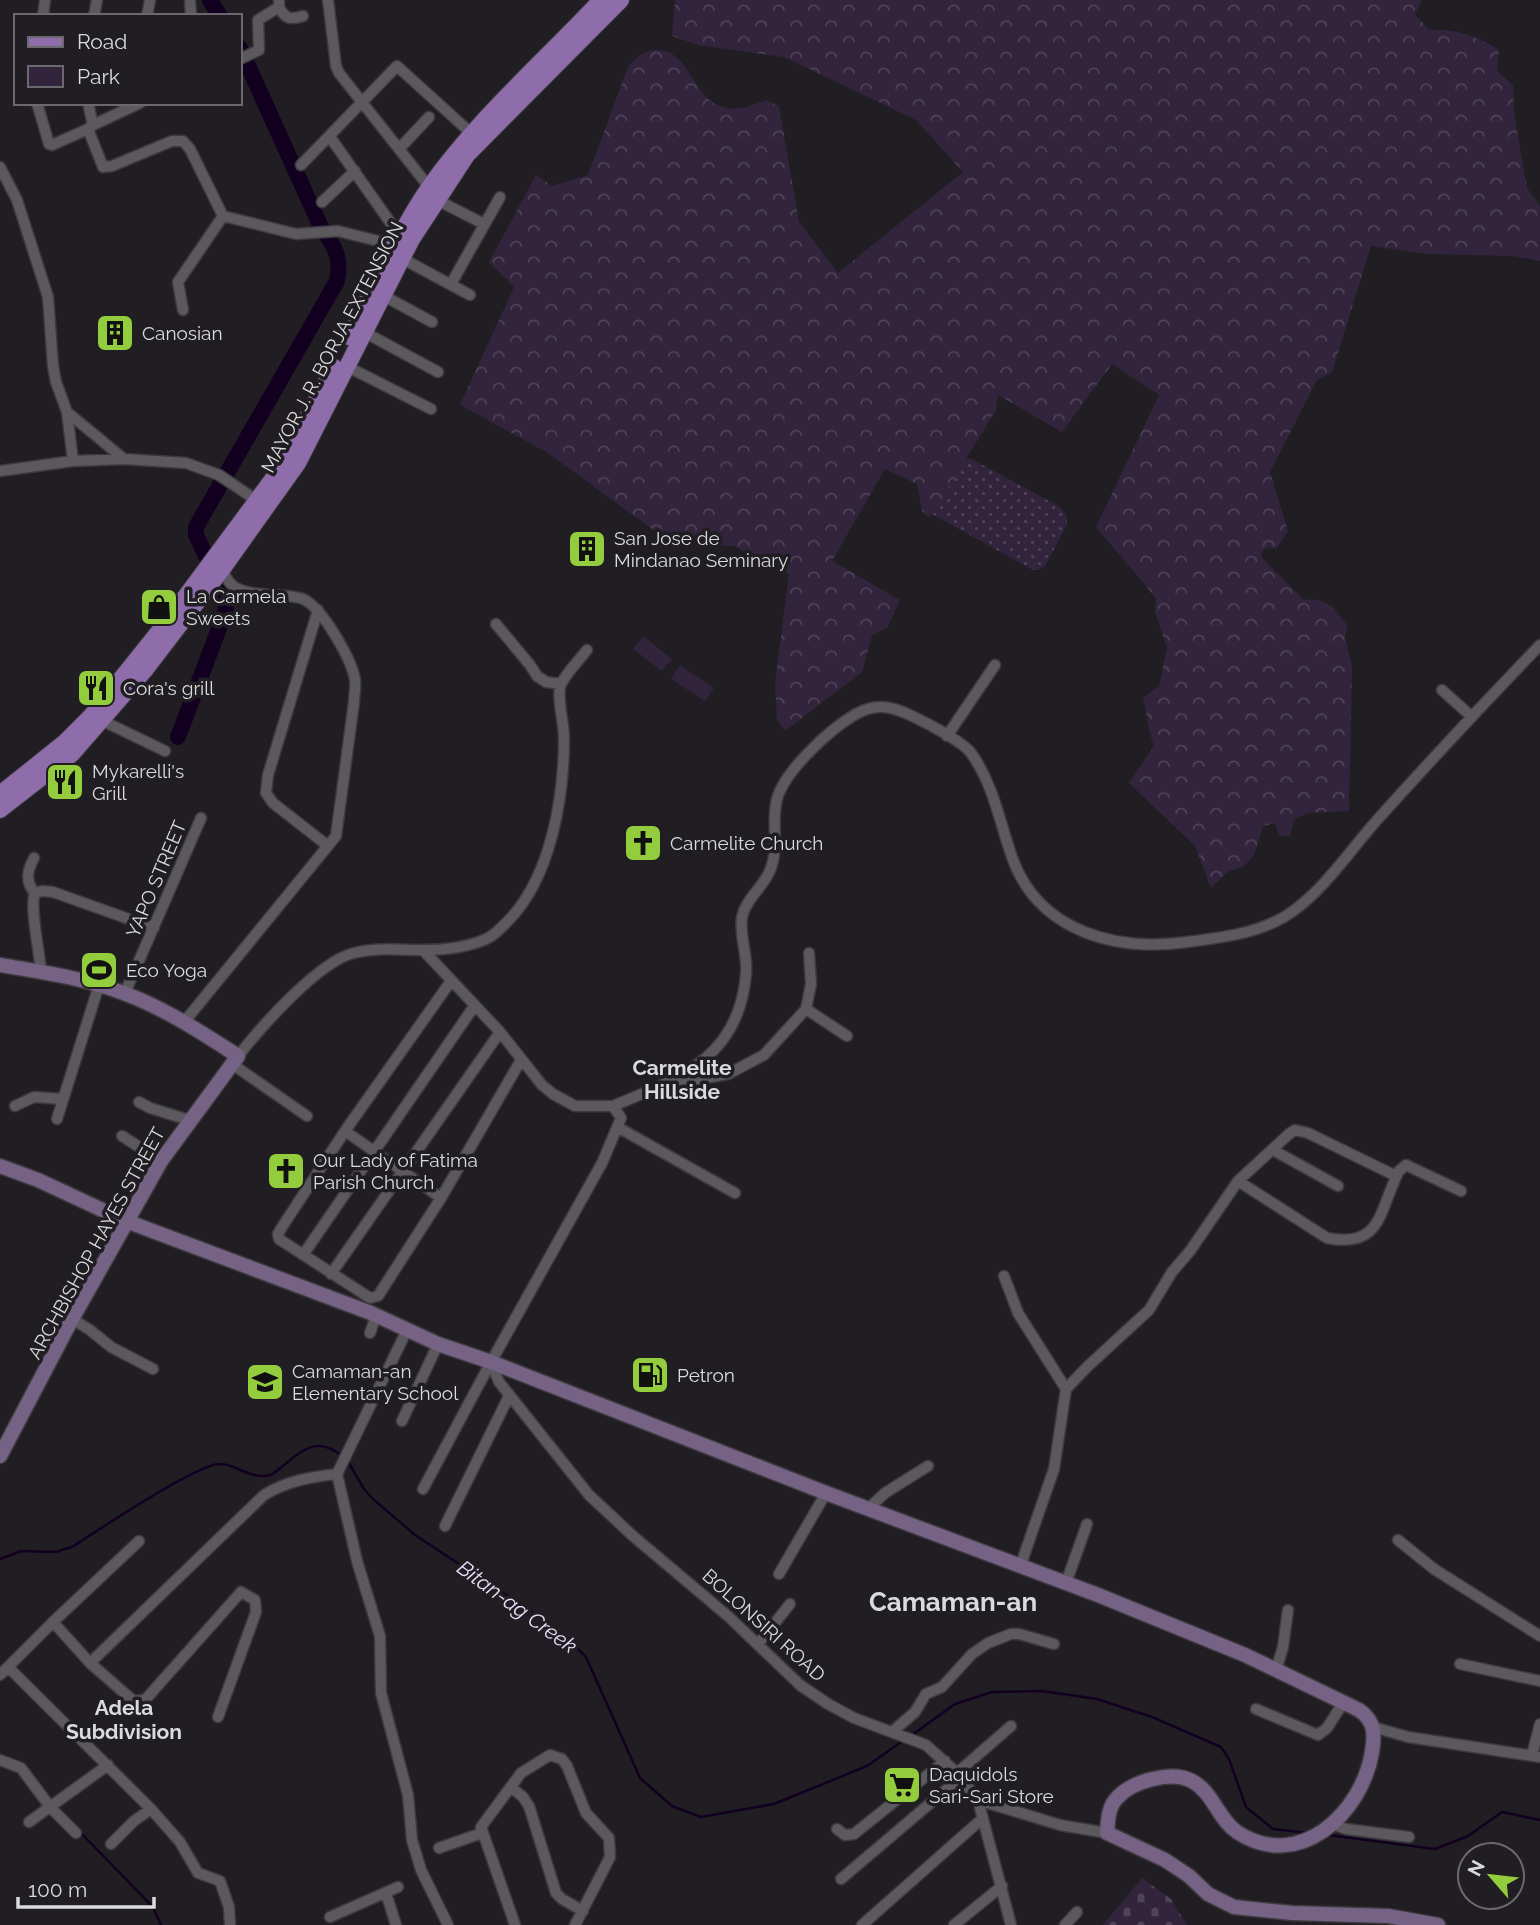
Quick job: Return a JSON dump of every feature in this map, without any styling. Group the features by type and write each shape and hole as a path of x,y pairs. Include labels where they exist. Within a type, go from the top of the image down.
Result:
{"main road":[{"name":"MAYOR J. R. BORJA EXTENSION","path":"0,810 17,788 91,716 219,565 263,504 298,463 332,382 433,193 472,134 601,0"},
{"name":"MAYOR J. R. BORJA EXTENSION","path":"463,151 621,0"},
{"name":"MAYOR J. R. BORJA EXTENSION","path":"332,382 346,366 384,296 404,245"},
{"name":"MAYOR J. R. BORJA EXTENSION","path":"0,794 17,788 72,754 103,721 197,591"},
{"path":"0,965 41,972 125,993 185,1021 235,1060"},
{"name":"ARCHBISHOP HAYES STREET","path":"0,1456 72,1319 161,1161 235,1060"},
{"path":"0,1166 38,1180 127,1221 371,1313 493,1368 1066,1583 1276,1670 1368,1716 1374,1738 1367,1771 1353,1799 1324,1830 1289,1846 1265,1844 1249,1838 1230,1826 1210,1796 1195,1783 1177,1777 1144,1782 1118,1797 1109,1814 1107,1833 1165,1860 1189,1875 1208,1894 1234,1907 1292,1913 1388,1916 1438,1925"}],"street":[{"path":"328,0 335,66 433,193 484,224"},
{"path":"244,58 259,50 258,20 279,3 283,15 288,18 303,16"},
{"path":"301,164 330,137 395,66 400,66 472,134"},
{"path":"38,105 49,144 52,145 136,105"},
{"path":"88,105 100,164 106,168 172,141 183,141 190,149 223,216 296,234 348,232 404,245"},
{"path":"399,149 429,117"},
{"path":"330,137 404,245 451,284 470,295"},
{"path":"0,167 6,174 17,200 48,297 53,366 58,390 67,412 74,461"},
{"path":"322,202 355,172"},
{"path":"451,284 500,197"},
{"path":"183,310 178,282 223,216"},
{"path":"384,296 432,323"},
{"path":"364,332 439,372"},
{"path":"346,366 431,409"},
{"path":"67,412 124,458"},
{"path":"0,471 74,461 124,458 186,463 224,478 263,504"},
{"path":"185,1021 335,836 339,822 355,681 350,664 318,610 310,603 294,596 256,594 240,589 228,581 219,565"},
{"path":"318,610 268,775 266,793 272,803 328,846"},
{"path":"496,624 537,677 546,682 561,684"},
{"path":"424,950 500,1032 542,1085 564,1101 588,1107 613,1107 679,1076 714,1052 731,1030 745,983 747,956 741,927 744,910 767,878 772,866 776,840 775,806 779,790 828,736 856,714 876,707 893,708 968,750 985,775 1023,881 1054,915 1079,930 1116,943 1161,946 1228,936 1265,927 1304,902 1540,645"},
{"path":"306,1116 235,1060 275,1012 343,956 370,950 452,949 488,939 514,915 532,889 558,809 564,734 559,691 561,684 587,650"},
{"path":"947,736 995,665"},
{"path":"1442,690 1472,717"},
{"path":"103,721 165,751"},
{"name":"YAPO STREET","path":"125,993 201,818"},
{"path":"34,858 28,875 36,893"},
{"path":"36,893 53,892 154,928"},
{"path":"36,893 32,905 41,972"},
{"path":"663,1085 711,1079 740,1069 764,1055 806,1009 811,984 809,953"},
{"path":"451,981 345,1131 278,1234 279,1239 370,1298 378,1296 441,1198 521,1059"},
{"path":"57,1119 99,985"},
{"path":"303,1255 475,1005"},
{"path":"806,1009 847,1036"},
{"path":"331,1274 500,1032"},
{"path":"15,1106 34,1097 63,1099"},
{"path":"139,1102 189,1120"},
{"path":"423,1489 493,1368 602,1163 621,1118 613,1107"},
{"path":"619,1128 735,1193"},
{"path":"1020,1567 1054,1469 1066,1389 1149,1310 1172,1272 1190,1251 1238,1181 1295,1130 1308,1132 1396,1177"},
{"path":"345,1131 441,1198"},
{"path":"122,1136 161,1161"},
{"path":"1273,1150 1338,1186"},
{"path":"1238,1181 1327,1238 1352,1241 1368,1234 1377,1224 1396,1177 1406,1165 1461,1191"},
{"path":"1004,1276 1018,1313 1066,1389"},
{"path":"370,1333 375,1319 371,1313"},
{"path":"72,1319 90,1329 111,1347 153,1369"},
{"path":"407,1330 339,1470 358,1561 380,1636 381,1693 408,1795 412,1840 421,1870 448,1925"},
{"path":"401,1421 438,1344"},
{"name":"BOLONSIRI ROAD","path":"493,1368 509,1396 589,1495 758,1644 800,1685 855,1718 916,1740 945,1761 978,1800 1011,1925"},
{"path":"445,1526 509,1396"},
{"path":"869,1508 892,1488 928,1466"},
{"path":"90,1663 264,1495 277,1487 303,1478 339,1470"},
{"path":"779,1574 826,1493"},
{"path":"1066,1583 1087,1524"},
{"path":"1398,1540 1434,1569 1540,1636"},
{"path":"139,1541 37,1636 4,1671 108,1765 151,1809 180,1842 198,1872 220,1881 229,1908 230,1925"},
{"path":"53,1622 90,1663 129,1698 134,1701 145,1700 243,1589 255,1600 256,1612 218,1717"},
{"path":"758,1644 790,1604"},
{"path":"1276,1670 1283,1647 1288,1610"},
{"path":"895,1733 915,1712 926,1695 942,1687 972,1654 988,1643 1011,1634 1019,1634 1054,1644"},
{"path":"1460,1664 1540,1681"},
{"path":"1256,1709 1318,1735 1327,1728 1343,1703"},
{"path":"1373,1727 1408,1737 1536,1756 1540,1724"},
{"path":"841,1879 1011,1726"},
{"path":"515,1925 482,1833 484,1821 527,1767 550,1755 557,1756 567,1766 586,1813 609,1838 611,1845 610,1857 575,1925"},
{"path":"0,1760 21,1767 76,1833"},
{"path":"837,1829 845,1835 854,1834 945,1761"},
{"path":"29,1822 108,1765"},
{"path":"511,1787 523,1797 528,1806 556,1893 583,1910"},
{"path":"978,1800 1060,1825 1107,1833"},
{"path":"111,1844 134,1821 151,1809"},
{"path":"862,1925 983,1818"},
{"path":"1324,1830 1346,1829 1409,1837"},
{"path":"439,1848 482,1833"},
{"path":"954,1925 1002,1886"},
{"path":"336,1919 398,1887"},
{"path":"386,1893 396,1925"},
{"path":"1065,1925 1077,1912"}],"green space":[{"path":"675,0 1422,0 1415,14 1429,30 1466,34 1499,50 1497,71 1513,85 1514,113 1527,188 1540,206 1540,261 1513,256 1427,254 1371,246 1332,372 1317,380 1270,472 1288,531 1276,549 1268,547 1261,552 1262,558 1304,600 1324,602 1334,609 1347,625 1345,638 1352,666 1349,811 1308,813 1294,819 1290,836 1279,836 1275,823 1263,826 1254,855 1243,867 1229,871 1211,888 1195,846 1129,783 1154,746 1143,698 1159,686 1167,648 1155,612 1156,598 1096,527 1159,395 1112,364 1062,432 998,395 996,410 930,518 922,511 917,484 885,469 832,561 900,600 887,628 872,635 862,672 785,731 777,719 775,683 789,574 734,546 670,542 545,451 460,405 514,287 489,262 536,175 552,186 588,175 628,67 646,52 660,50 671,53 679,59 705,95 723,107 740,108 766,100 779,106 799,222 838,273 963,172 916,120 784,57 698,45 672,36"},
{"path":"970,458 1060,507 1067,516 1067,525 1045,566 1039,570 1033,570 932,514 932,475"},
{"path":"643,636 672,659 662,671 633,649"},
{"path":"680,665 714,688 705,701 671,679"},
{"path":"1142,1878 1171,1899 1187,1925 1103,1925"}],"waterway":[{"path":"210,0 219,14"},
{"path":"178,737 226,610 224,594 196,535 196,527 337,281 338,272 336,252 320,225 242,52"},
{"name":"Bitan-ag Creek","path":"0,1559 21,1551 55,1552 72,1547 146,1500 207,1467 225,1464 263,1476 271,1475 296,1455 313,1447 322,1446 342,1456"},
{"name":"Bitan-ag Creek","path":"347,1460 373,1499 415,1535 541,1618 586,1657 640,1778 672,1806 701,1817 774,1804 867,1766 904,1740"},
{"name":"Bitan-ag Creek","path":"912,1735 955,1704 992,1692 1042,1691 1097,1699 1152,1717 1221,1747 1229,1759 1246,1807 1273,1829 1308,1833"},
{"name":"Bitan-ag Creek","path":"1328,1835 1435,1849 1468,1836 1502,1812 1540,1820"},
{"path":"79,1831 153,1907 161,1925"}],"place":[{"name":"Canosian","path":"115,333"},
{"name":"San Jose de Mindanao Seminary","path":"587,549"},
{"name":"La Carmela Sweets","path":"159,607"},
{"name":"Cora's grill","path":"96,688"},
{"name":"Mykarelli's Grill","path":"65,782"},
{"name":"Carmelite Church","path":"643,843"},
{"name":"Eco Yoga","path":"99,970"},
{"name":"Our Lady of Fatima Parish Church","path":"286,1171"},
{"name":"Petron","path":"650,1375"},
{"name":"Camaman-an Elementary School","path":"265,1382"},
{"name":"Daquidols Sari-Sari Store","path":"902,1785"}],"district":[{"name":"Carmelite Hillside","path":"682,1080"},
{"name":"Camaman-an","path":"953,1602"},
{"name":"Adela Subdivision","path":"124,1720"}]}
